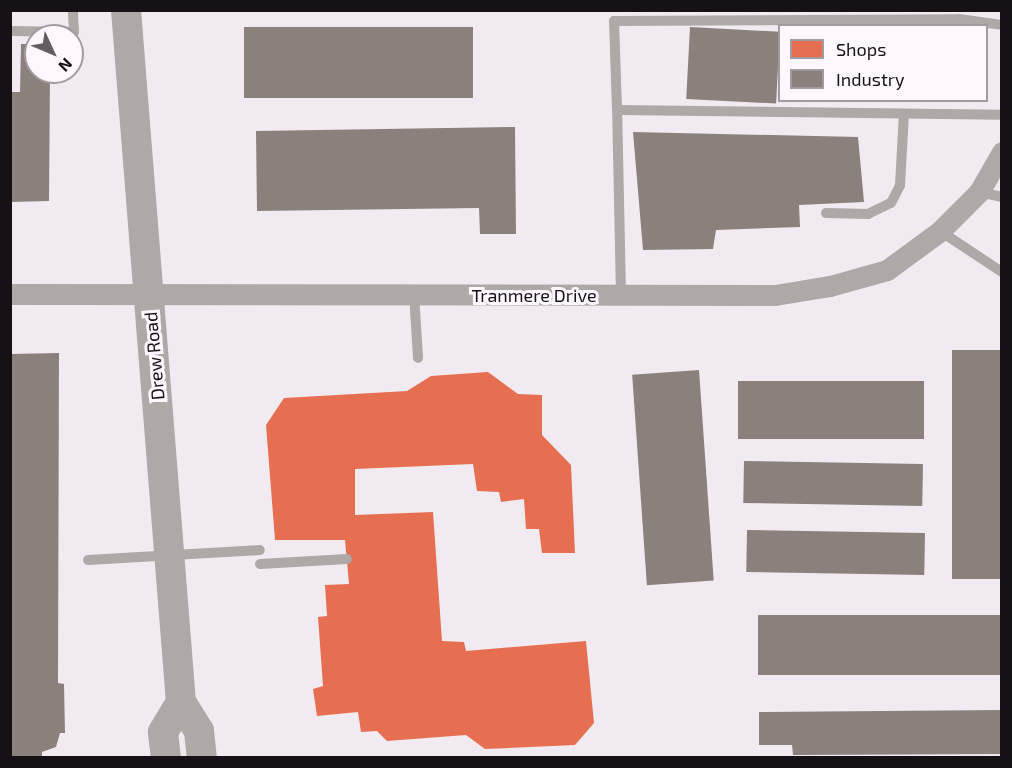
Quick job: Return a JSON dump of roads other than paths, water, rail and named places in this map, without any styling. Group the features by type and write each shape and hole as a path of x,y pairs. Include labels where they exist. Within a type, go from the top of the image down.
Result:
{"street":[{"name":"Drew Road","path":"126,10 181,702 199,732 202,758"},
{"name":"Tranmere Drive","path":"10,294 775,295 830,286 887,270 940,231 979,192 1002,152"},
{"path":"166,758 163,732 181,702"}],"lane":[{"path":"10,31 74,32 73,10"},
{"path":"621,295 614,21 959,19 1002,25"},
{"path":"617,110 1002,115"},
{"path":"826,213 868,214 891,203 900,185 904,114"},
{"path":"979,192 1002,196"},
{"path":"940,231 1002,272"},
{"path":"414,294 418,358"},
{"path":"88,560 260,550"},
{"path":"260,564 347,559"}]}
